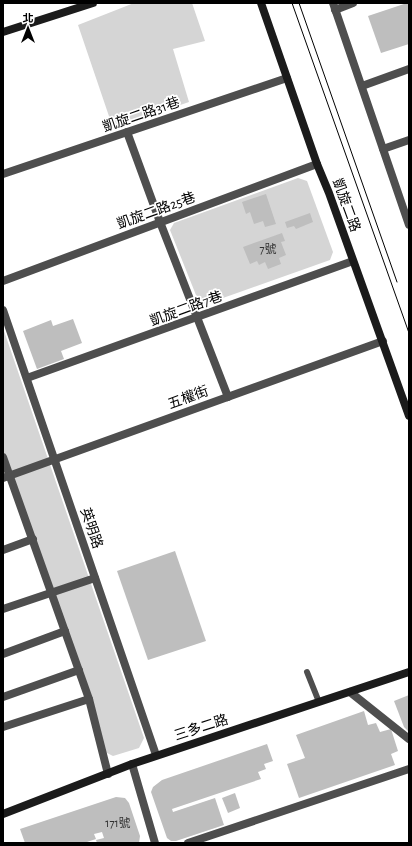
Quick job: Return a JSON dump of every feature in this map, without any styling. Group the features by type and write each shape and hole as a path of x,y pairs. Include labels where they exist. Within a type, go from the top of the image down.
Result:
{"street":[{"path":"3,32 93,3"},
{"name":"凱旋二路","path":"261,3 317,164 329,193 409,416"},
{"path":"353,3 334,6 409,225"},
{"path":"362,86 409,69"},
{"name":"凱旋二路31巷","path":"3,174 287,78"},
{"path":"127,132 160,222 228,397"},
{"path":"383,149 409,140"},
{"name":"凱旋二路25巷","path":"3,281 317,164"},
{"name":"凱旋二路7巷","path":"27,378 353,261"},
{"name":"英明路","path":"3,310 156,755"},
{"name":"五權街","path":"6,477 383,341"},
{"path":"3,457 6,477 33,539 89,699 108,774"},
{"path":"3,550 33,539"},
{"path":"3,609 95,578"},
{"path":"3,654 65,631"},
{"path":"3,697 79,670"},
{"name":"三多二路","path":"3,814 156,755 409,672"},
{"path":"350,692 409,739"},
{"path":"3,727 89,699"},
{"path":"132,764 155,843"},
{"path":"188,843 409,769"}],"lane":[{"path":"306,672 319,702"}],"shaded area":[{"path":"134,3 192,3 205,41 173,49 189,102 113,128 78,25"},
{"path":"298,178 307,181 333,252 330,260 206,304 198,300 170,230 174,223"},
{"path":"3,328 144,738 139,748 113,756 105,752 3,457"}],"building":[{"path":"409,3 409,44 381,53 368,16"},
{"path":"266,194 276,224 265,227 263,221 254,224 250,212 246,214 242,202"},
{"path":"310,213 313,222 296,229 294,226 287,228 285,222"},
{"path":"282,233 285,241 281,242 286,255 279,258 281,264 268,269 265,262 259,265 257,261 250,264 243,247"},
{"path":"73,319 82,343 61,351 64,359 37,369 23,331 51,320 53,326"},
{"path":"175,551 206,641 148,660 117,571"},
{"path":"409,695 409,732 404,727 394,701"},
{"path":"364,711 368,725 376,723 380,732 391,729 398,751 391,754 395,765 299,798 287,764 305,758 296,735"},
{"path":"267,744 273,761 264,764 266,769 258,772 261,779 172,809 173,812 215,798 224,825 176,841 171,841 167,838 151,792 153,787 162,780"},
{"path":"235,793 240,808 228,813 222,798"},
{"path":"116,797 125,798 129,803 140,836 139,843 97,843 96,840 104,838 102,832 94,834 96,839 84,843 25,843 20,829"}],"tram line":[{"path":"292,3 409,333"},
{"path":"299,3 397,282"}]}
